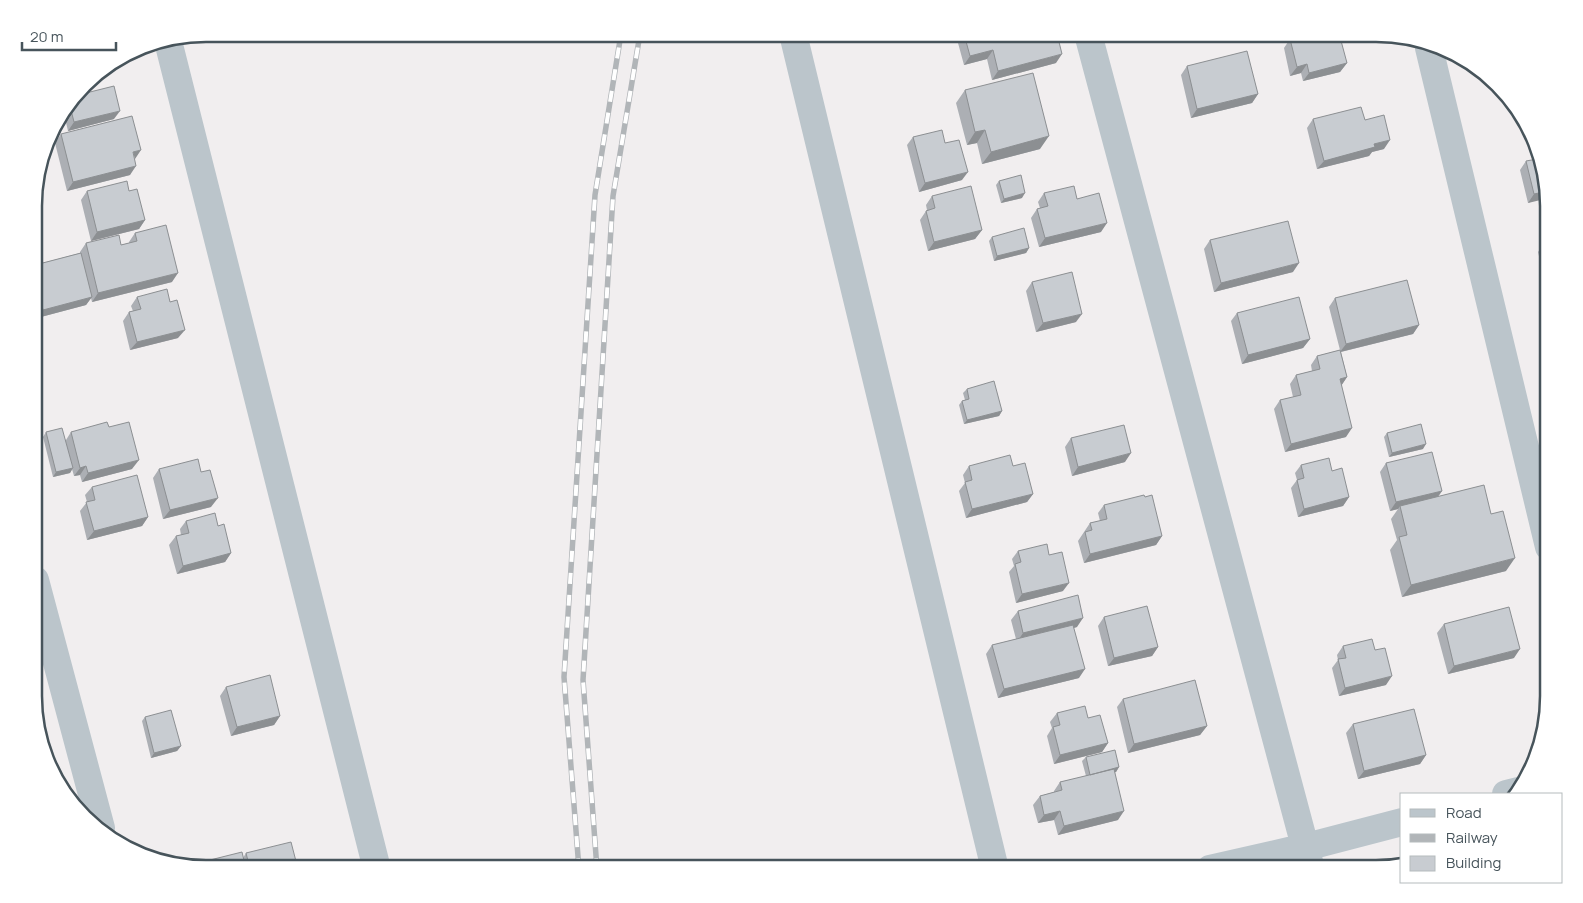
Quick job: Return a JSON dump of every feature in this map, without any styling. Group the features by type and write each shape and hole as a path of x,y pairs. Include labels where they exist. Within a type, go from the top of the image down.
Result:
{"street":[{"path":"795,42 993,860"},
{"path":"1090,42 1308,858"},
{"path":"170,47 375,860"},
{"path":"1430,52 1540,510"},
{"path":"42,606 99,821"},
{"path":"1290,860 1308,858 1400,823"}],"building":[{"path":"966,42 1059,42 1062,54 998,71 993,50 970,56"},
{"path":"1291,42 1341,42 1347,63 1309,73 1307,64 1297,67"},
{"path":"1247,51 1258,94 1197,109 1187,66"},
{"path":"1033,73 1049,136 991,152 985,130 975,132 965,90"},
{"path":"114,86 120,111 74,122 72,113 89,92"},
{"path":"1361,107 1365,120 1384,115 1390,140 1374,144 1375,147 1324,161 1313,119"},
{"path":"132,116 141,150 133,152 136,166 73,182 61,134"},
{"path":"942,130 945,143 959,140 968,172 925,183 913,137"},
{"path":"1533,160 1540,193 1534,194 1526,161"},
{"path":"1021,175 1025,193 1004,199 999,181"},
{"path":"127,181 129,191 137,189 145,220 97,232 87,191"},
{"path":"971,186 982,230 934,242 926,211 935,208 932,196"},
{"path":"1074,186 1077,199 1099,193 1107,223 1045,238 1037,209 1048,206 1044,193"},
{"path":"1288,221 1299,263 1221,283 1210,240"},
{"path":"166,225 178,273 98,293 86,243 119,235 121,245 137,241 135,233"},
{"path":"1024,228 1029,248 997,256 992,237"},
{"path":"81,253 92,297 43,310 42,263"},
{"path":"1072,272 1082,314 1043,323 1032,282"},
{"path":"1407,280 1419,325 1346,344 1335,298"},
{"path":"167,289 170,302 177,300 185,330 137,342 129,312 141,309 137,297"},
{"path":"1299,297 1310,339 1248,355 1237,313"},
{"path":"1340,350 1347,377 1340,379 1352,428 1291,444 1280,400 1301,395 1296,375 1320,369 1317,356"},
{"path":"994,381 1002,411 967,420 962,401 969,399 967,389"},
{"path":"107,422 109,427 129,422 139,460 88,473 86,466 80,468 71,432"},
{"path":"1421,424 1426,444 1392,453 1387,433"},
{"path":"1124,425 1131,453 1078,467 1071,438"},
{"path":"62,428 73,468 56,472 46,432"},
{"path":"1432,452 1442,491 1396,502 1386,463"},
{"path":"1010,455 1013,466 1025,463 1033,494 972,509 965,482 972,480 969,466"},
{"path":"1329,458 1332,471 1342,468 1349,497 1304,509 1297,480 1304,478 1301,465"},
{"path":"198,459 201,472 210,470 218,498 170,510 159,469"},
{"path":"137,475 148,517 94,531 86,502 95,500 92,487"},
{"path":"1484,485 1491,514 1503,511 1515,558 1411,585 1399,537 1407,535 1400,506"},
{"path":"1144,495 1145,497 1152,495 1162,536 1090,554 1085,532 1092,530 1090,523 1107,519 1104,505"},
{"path":"215,513 218,526 224,524 231,553 183,566 176,536 189,533 186,521"},
{"path":"1047,544 1049,555 1062,552 1069,583 1022,594 1015,564 1021,562 1018,551"},
{"path":"1078,595 1083,618 1023,633 1018,611"},
{"path":"1147,606 1158,647 1114,658 1104,617"},
{"path":"1509,607 1520,649 1454,666 1444,624"},
{"path":"1073,625 1085,669 1004,689 992,645"},
{"path":"1372,639 1375,650 1385,648 1392,676 1345,688 1338,659 1346,658 1343,646"},
{"path":"270,675 280,716 237,727 226,687"},
{"path":"1195,680 1207,726 1134,744 1123,699"},
{"path":"1085,706 1088,718 1100,715 1108,743 1060,755 1053,727 1060,725 1057,713"},
{"path":"1414,709 1426,755 1364,771 1353,724"},
{"path":"171,710 181,746 154,753 145,717"},
{"path":"1115,750 1119,767 1090,775 1086,757"},
{"path":"1114,769 1124,811 1064,826 1060,811 1044,815 1040,796 1062,790 1060,782"},
{"path":"291,842 296,860 248,860 246,853"},
{"path":"242,852 244,860 210,860"}],"railway":[{"path":"578,860 564,677 595,195 620,42"},
{"path":"596,860 583,680 613,196 639,42"}]}
